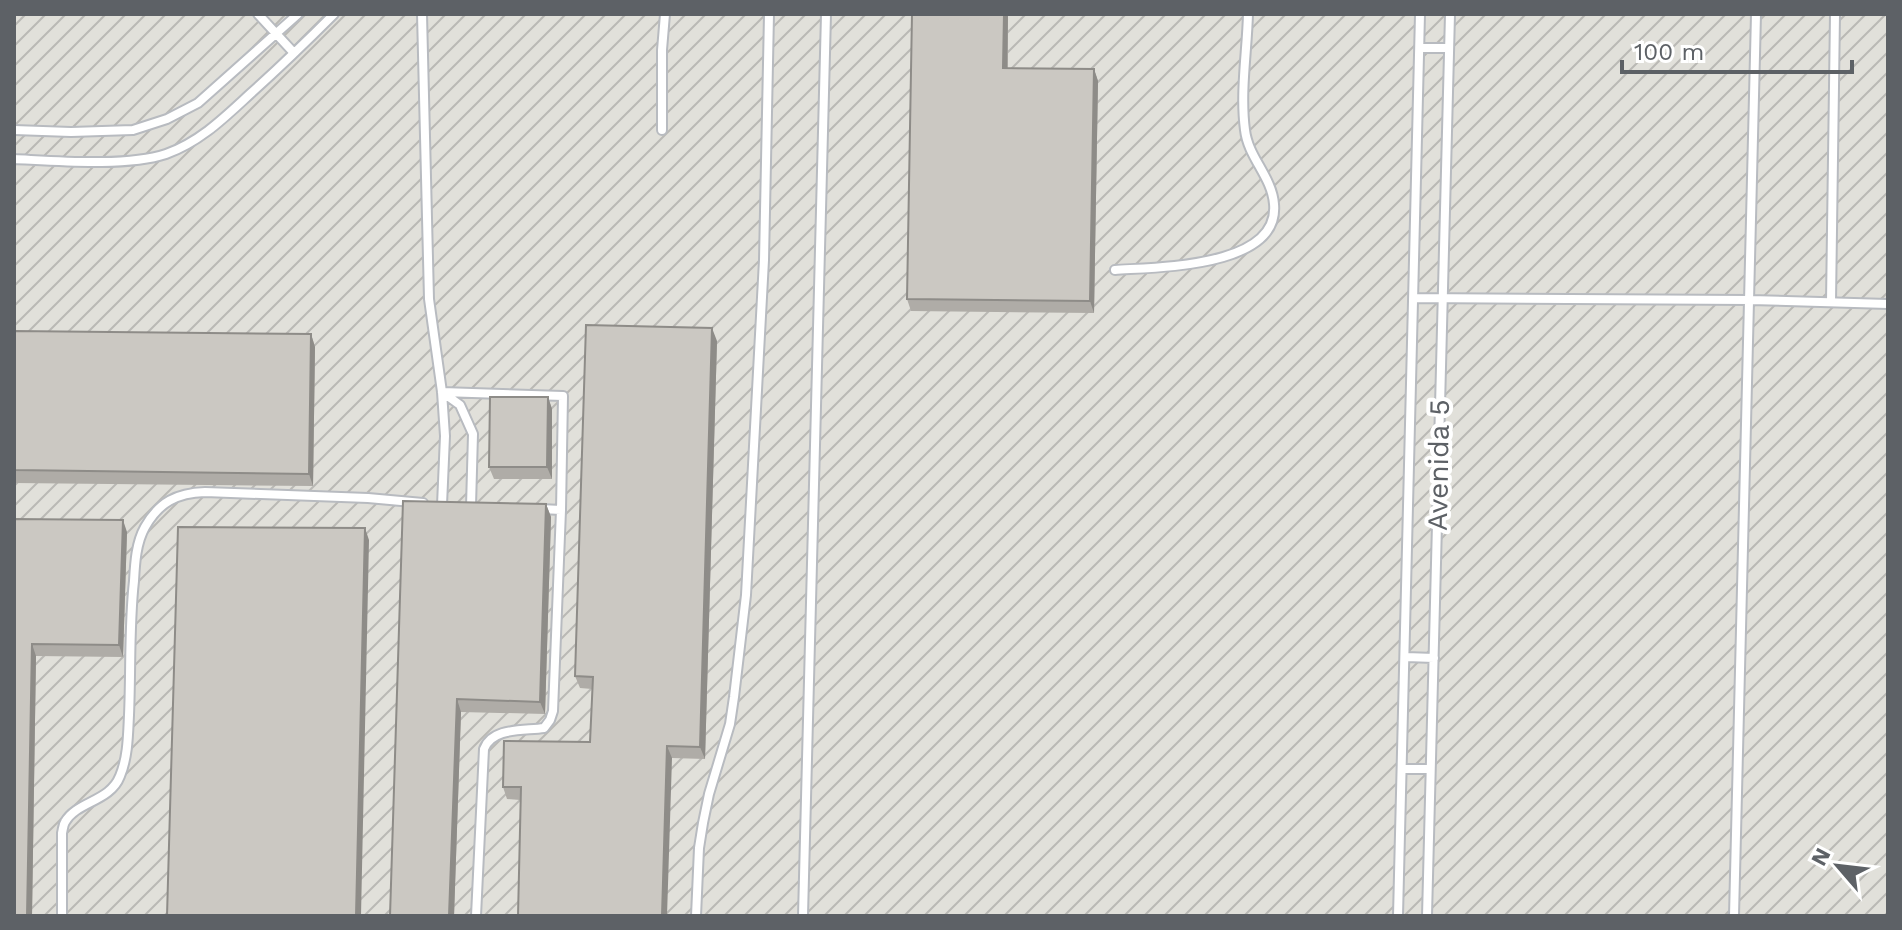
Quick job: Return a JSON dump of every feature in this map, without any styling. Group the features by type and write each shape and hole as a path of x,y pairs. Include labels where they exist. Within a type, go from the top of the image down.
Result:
{"lane":[{"path":"258,14 294,53"},
{"path":"14,130 133,130 182,113 198,103 298,14"},
{"path":"14,159 114,161 165,154 205,134 334,14"},
{"path":"422,14 429,299 445,436 442,505"},
{"path":"662,130 665,14"},
{"path":"696,916 701,835 709,794 730,724 746,595 764,260 769,14"},
{"path":"803,916 826,14"},
{"path":"1115,270 1220,259 1250,246 1271,223 1274,203 1271,191 1248,146 1245,131 1243,101 1248,14"},
{"name":"Avenida 5","path":"1398,916 1420,14"},
{"name":"Avenida 5","path":"1427,916 1450,14"},
{"path":"1734,916 1756,14"},
{"path":"1831,302 1835,14"},
{"path":"1420,48 1448,48"},
{"path":"1415,298 1888,304"},
{"path":"442,392 460,405 473,434 471,506"},
{"path":"442,392 563,396 553,711 544,728 498,734 486,742 476,916"},
{"path":"62,915 62,833 65,822 72,814 111,791 122,773 128,738 137,550 144,528 153,516 172,499 185,493 205,492 368,498 486,507"},
{"path":"531,509 561,510"},
{"path":"1406,657 1434,658"},
{"path":"1403,769 1429,769"}],"shaded area":[{"path":"14,14 1888,14 1888,916 14,916"}],"building":[{"path":"912,14 1004,14 1003,68 1094,69 1090,301 907,299"},
{"path":"586,325 712,328 700,747 667,746 662,916 518,916 521,787 503,787 504,741 590,742 593,677 575,676"},
{"path":"14,331 311,334 309,474 14,470"},
{"path":"490,397 548,397 547,467 489,467"},
{"path":"403,501 546,504 540,702 457,699 449,916 390,916"},
{"path":"14,519 123,520 119,645 32,644 27,916 14,916"},
{"path":"178,527 365,528 356,916 167,916"}]}
